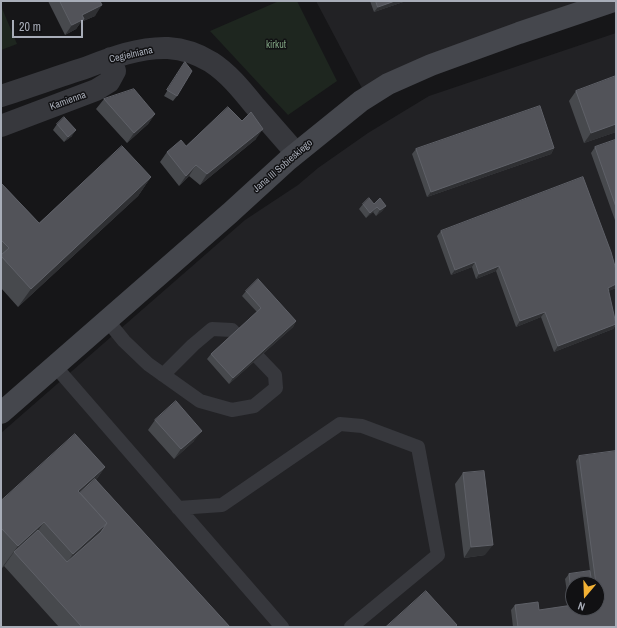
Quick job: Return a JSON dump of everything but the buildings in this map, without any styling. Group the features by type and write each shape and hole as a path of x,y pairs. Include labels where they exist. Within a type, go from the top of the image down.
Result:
{"street":[{"name":"Jana III Sobieskiego","path":"1,413 230,213 296,153 361,101 388,84 431,65 511,35 614,1"},
{"name":"Cegielniana","path":"1,96 112,58 153,48 183,50 211,63 224,73 238,86 296,153"},
{"name":"Kamienna","path":"1,126 96,90 109,82 115,71 112,58"}],"lane":[{"path":"108,320 124,341 148,364 163,375 200,401 232,410 254,406 276,388 275,375 232,330 212,329 193,344 163,375"},
{"path":"55,366 282,627"},
{"path":"178,508 222,505 340,424 362,426 418,447 438,555 351,627"}],"shaded area":[{"path":"316,1 612,1 363,90"},
{"path":"616,33 616,627 1,627 1,433 245,220 298,185 318,168 368,133 429,96"}],"green space":[{"name":"kirkut","path":"279,1 297,1 337,81 288,115 210,31"},
{"path":"1,6 17,44 1,50"}]}
